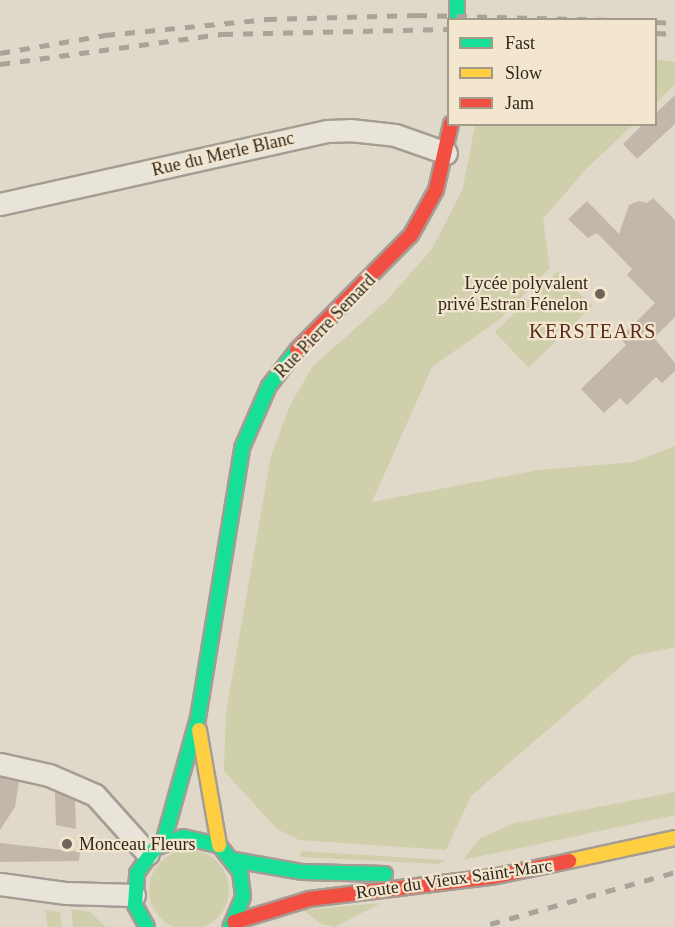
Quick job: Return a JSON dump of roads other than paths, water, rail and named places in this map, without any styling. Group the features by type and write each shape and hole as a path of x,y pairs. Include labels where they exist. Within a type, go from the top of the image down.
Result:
{"main road":[{"path":"457,0 457,18"},
{"name":"Rue Pierre Semard","path":"134,895 136,873 155,849 198,718 212,614 240,459 254,417 269,386 297,351 411,236 436,190 451,126"},
{"name":"Rue Pierre Semard","path":"198,718 219,845"},
{"name":"Route du Vieux Saint-Marc","path":"234,860 325,873 381,874 491,866 675,827"},
{"path":"155,849 194,837 219,845 234,860 243,885 243,897 232,924"},
{"name":"Route du Vieux Saint-Marc","path":"232,924 309,899 492,877 675,838"},
{"path":"134,895 144,926"}],"street":[{"name":"Rue du Merle Blanc","path":"0,204 327,131 350,130 395,135 446,153"},
{"path":"0,764 49,775 95,795 155,849"},
{"path":"0,884 66,893 134,895"}],"railway":[{"path":"0,53 105,35 267,19 417,15 543,18"},
{"path":"657,22 675,23"},
{"path":"0,64 223,34 447,29"},
{"path":"657,33 675,34"},
{"path":"490,924 675,872"}],"place":[{"name":"Lycée polyvalent privé Estran Fénelon","path":"600,294"},
{"name":"Monceau Fleurs","path":"67,844"}],"district":[{"name":"KERSTEARS","path":"593,331"}]}
